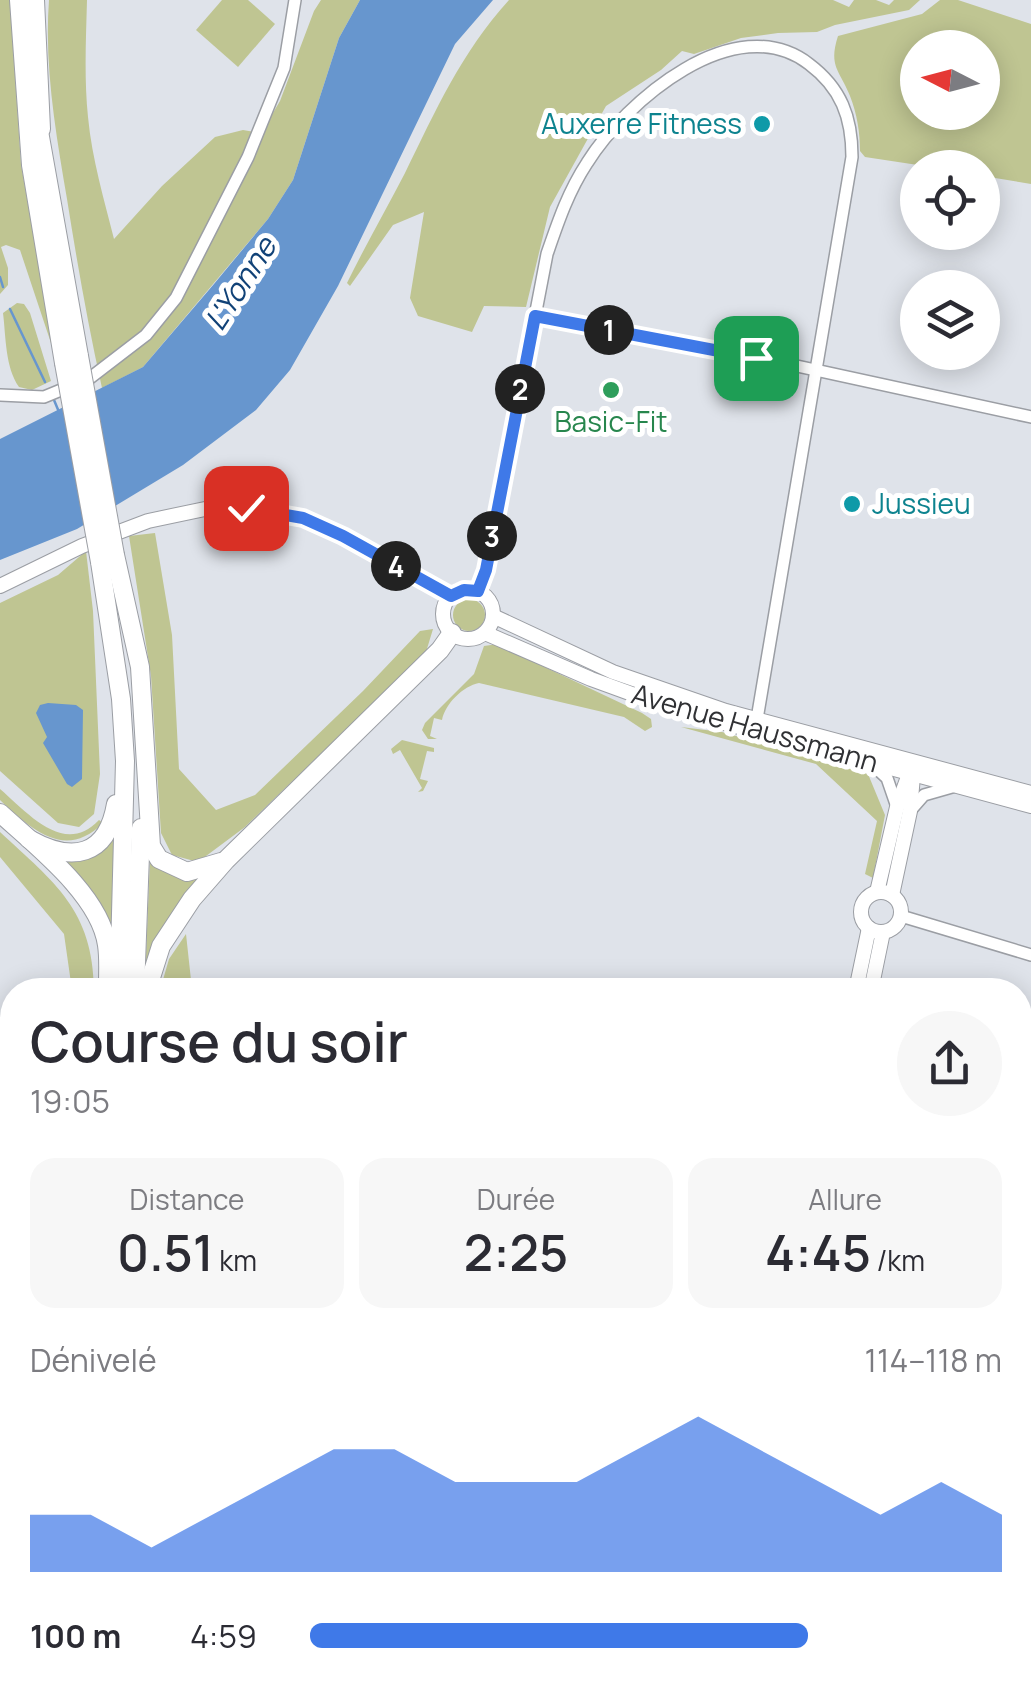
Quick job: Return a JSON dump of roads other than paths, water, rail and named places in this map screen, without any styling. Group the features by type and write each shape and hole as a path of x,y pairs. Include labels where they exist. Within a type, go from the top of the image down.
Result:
{"main road":[{"path":"18,0 30,165 72,359 108,558 140,668 152,846 159,859 188,872 226,860"},
{"path":"32,0 36,117 72,359"},
{"path":"29,839 48,850 84,852 100,842 113,823 116,801 108,558"},
{"path":"108,607 125,760 119,978"},
{"path":"130,623 140,723 141,819 134,978"},
{"path":"150,978 175,921 226,860 440,650 452,633"},
{"path":"0,813 77,886 96,914 107,942 108,978"}],"street":[{"path":"0,395 44,397 90,378 146,335 176,298 248,157 281,75 295,0"},
{"path":"478,591 486,570 547,254 563,206 599,145 622,118 683,70 713,55 761,46 804,60 830,81 848,112 852,156 757,719"},
{"path":"535,316 816,370 1031,417"},
{"path":"0,586 82,546 148,520 224,505 303,518 451,596"},
{"path":"464,590 478,591 490,602 493,616 485,632 472,639 452,633 444,611 451,596 464,590"},
{"name":"Avenue Haussmann","path":"493,616 613,672 1031,806"},
{"name":"Avenue Haussmann","path":"485,632 676,710 870,763 1031,793"},
{"path":"870,763 888,778 903,809"},
{"path":"884,894 912,769"},
{"path":"903,809 932,791 960,786"},
{"path":"884,894 900,904 900,916 894,927 876,930 862,919 862,906 868,896 884,894"},
{"path":"900,916 1031,956"},
{"path":"860,978 876,930"},
{"path":"871,978 876,930"}],"water":[{"name":"L'Yonne","path":"360,0 493,0 455,44 338,286 290,370 256,410 183,465 77,529 0,560 0,439 143,367 268,219 293,180 339,38"},
{"path":"40,705 76,705 83,710 82,779 72,787 43,743 47,737 36,713"}],"waterway":[{"path":"0,277 3,287"},
{"path":"10,309 45,382"},
{"path":"54,400 59,412"}],"place":[{"name":"Auxerre Fitness","path":"762,124"},
{"name":"Basic-Fit","path":"611,390"},
{"name":"Jussieu","path":"852,504"}]}
